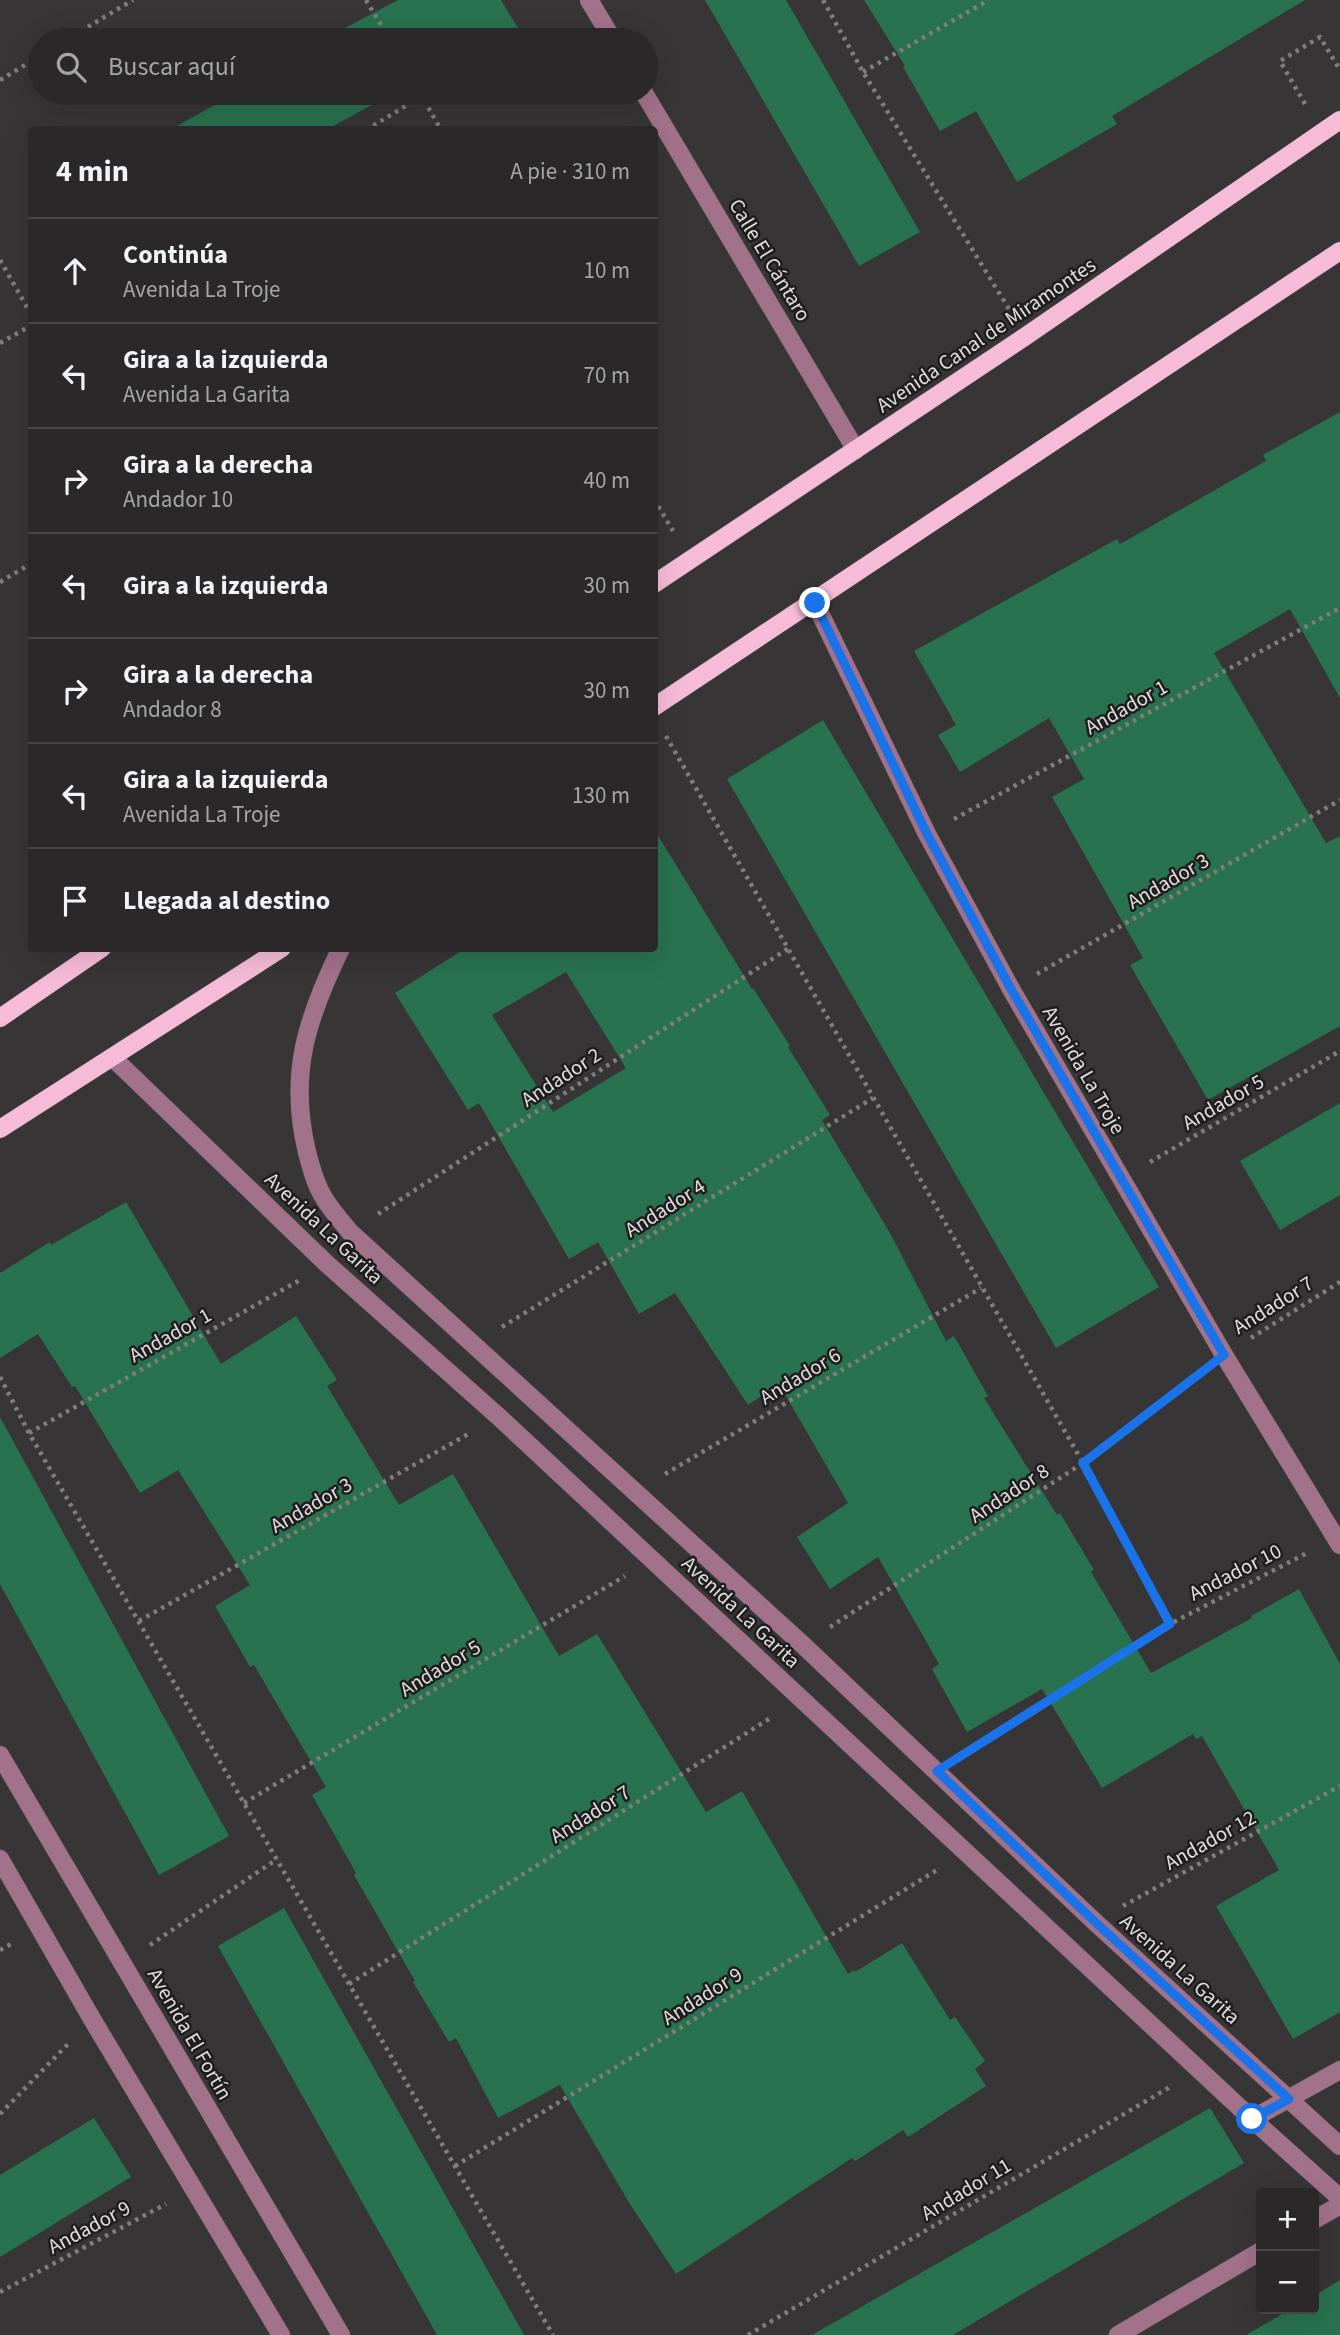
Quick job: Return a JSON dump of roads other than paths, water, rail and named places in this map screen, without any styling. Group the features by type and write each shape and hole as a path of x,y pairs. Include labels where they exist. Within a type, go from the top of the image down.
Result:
{"main road":[{"name":"Avenida Canal de Miramontes","path":"658,581 1026,336 1340,120"},
{"path":"658,705 1340,251"},
{"path":"0,1018 96,952"},
{"path":"0,1129 276,952"}],"street":[{"path":"589,0 606,28"},
{"name":"Calle El Cántaro","path":"651,105 856,450"},
{"name":"Avenida La Troje","path":"815,603 927,834 1011,989 1224,1355 1338,1542"},
{"name":"Avenida La Garita","path":"339,952 313,1013 302,1050 299,1090 301,1128 310,1166 323,1196 350,1232 803,1645 1095,1922 1340,2146"},
{"name":"Avenida La Garita","path":"113,1058 327,1264 499,1417 1340,2198"},
{"name":"Avenida El Fortín","path":"0,1755 341,2335"},
{"path":"0,1859 281,2335"},
{"path":"1252,2119 1340,2070"},
{"path":"1319,2217 1340,2204"},
{"path":"1118,2335 1256,2254"}]}
